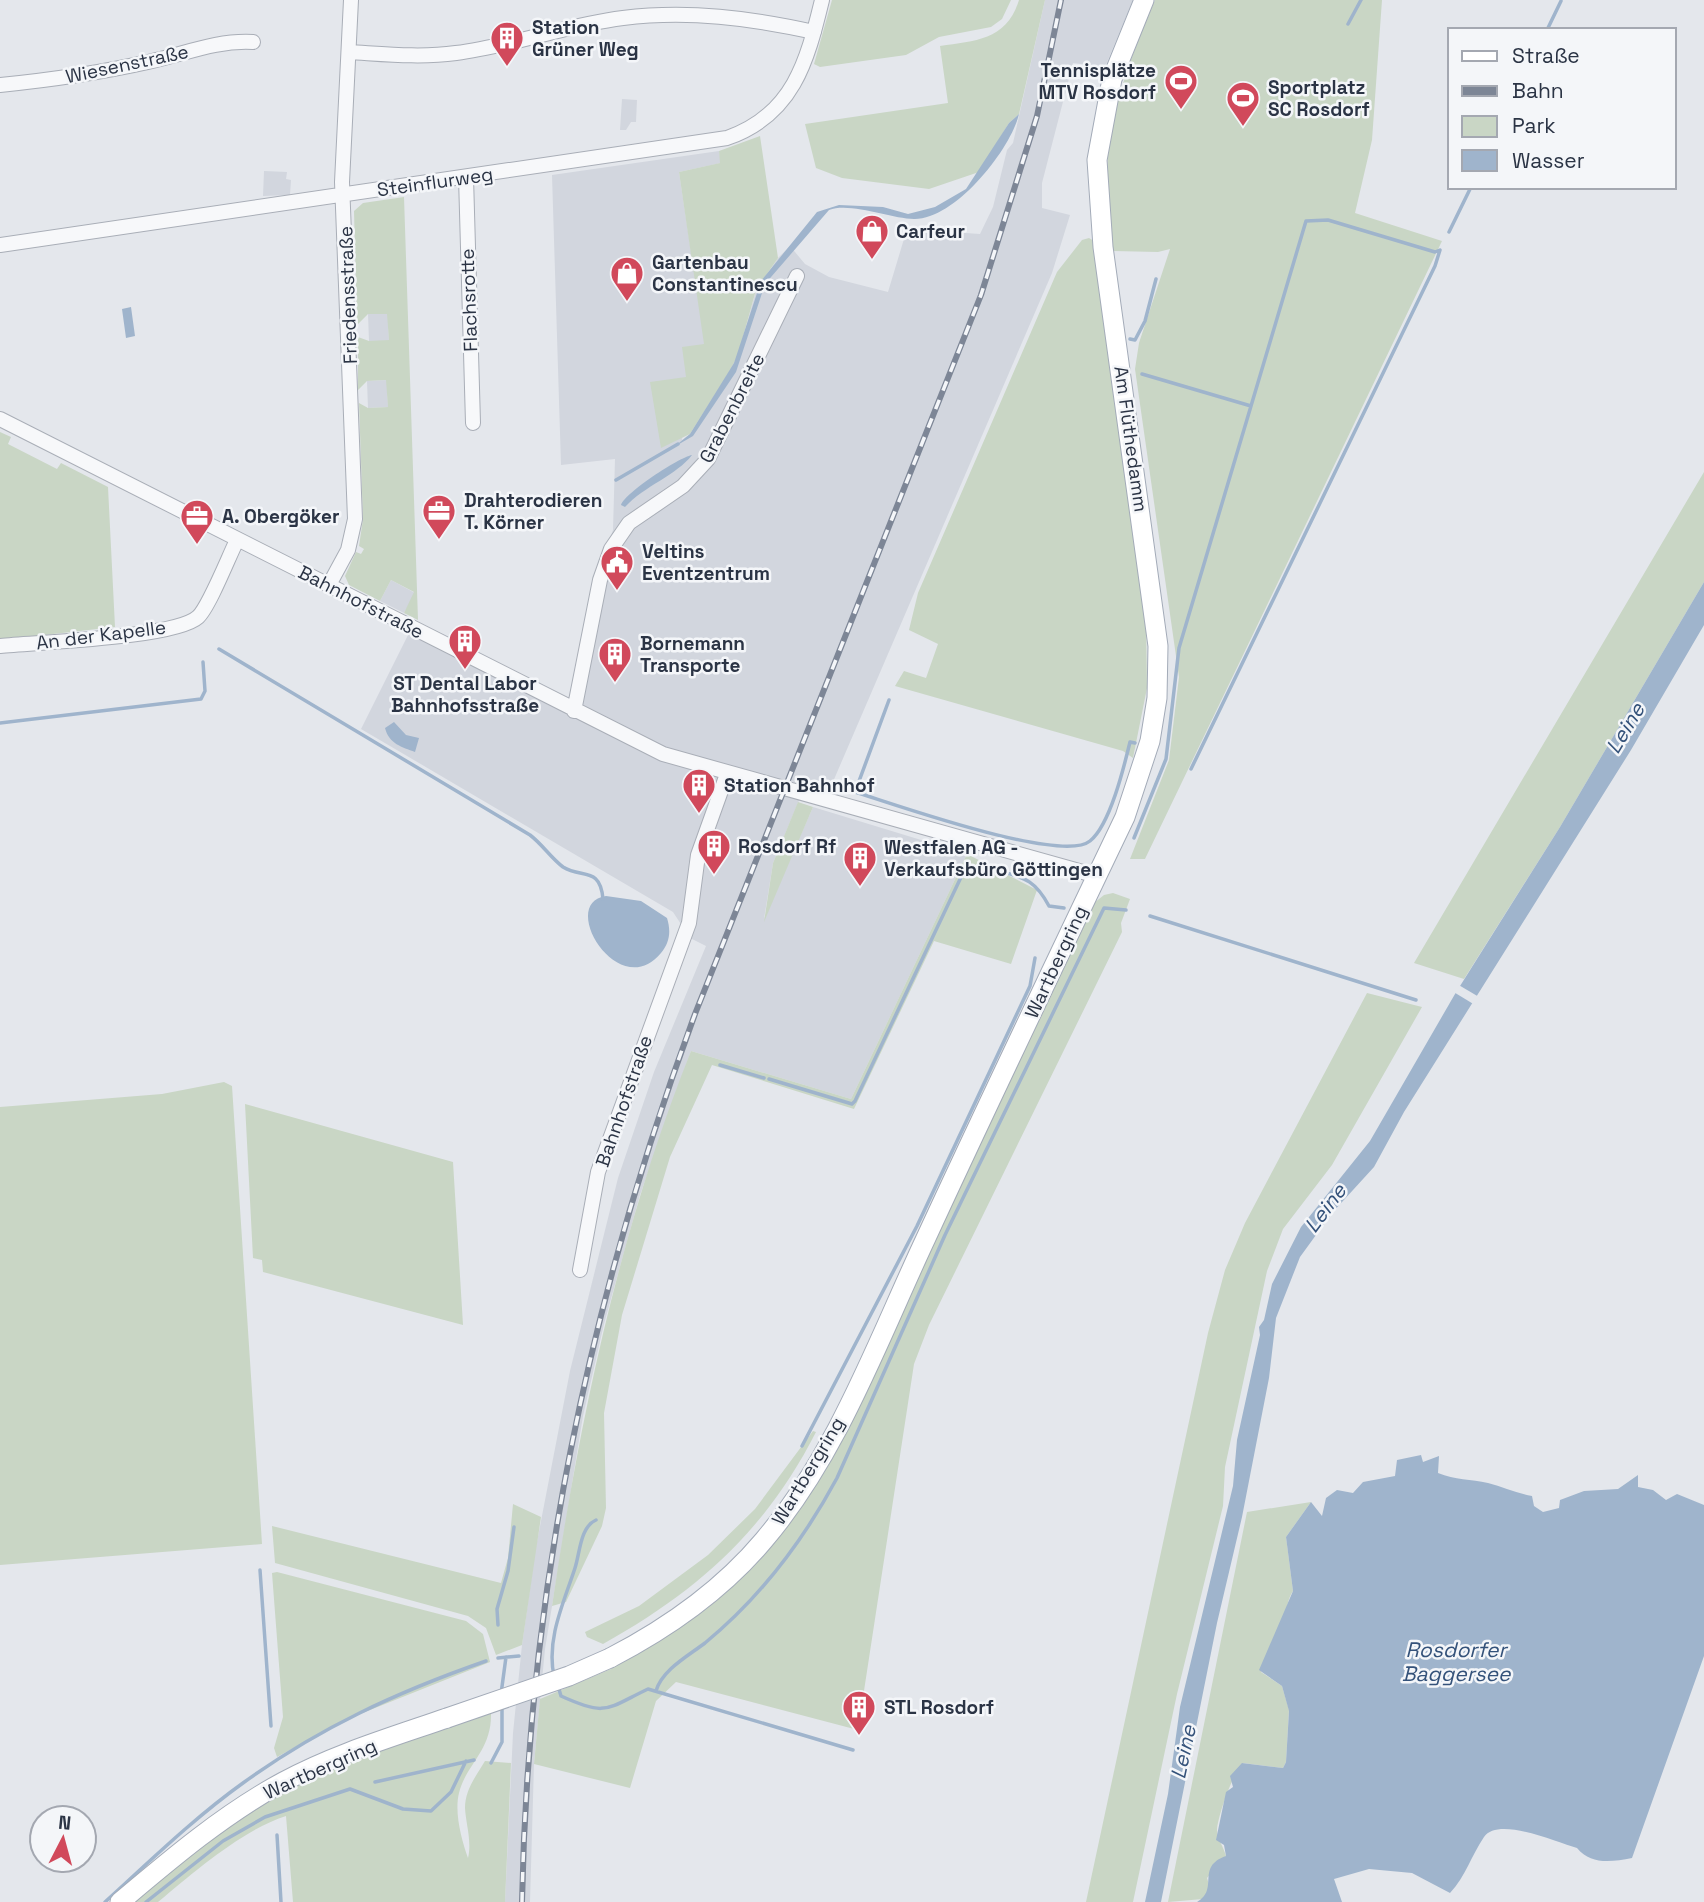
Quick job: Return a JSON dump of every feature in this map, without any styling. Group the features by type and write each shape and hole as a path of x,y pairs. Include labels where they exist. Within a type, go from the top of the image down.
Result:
{"main road":[{"name":"Am Flüthedamm","path":"1097,876 1125,817 1143,767 1155,716 1159,675 1151,574 1103,247 1097,171 1104,113 1112,79 1144,0"},
{"name":"Wartbergring","path":"120,1902 200,1836 285,1782 354,1750 610,1658 667,1625 744,1563 783,1516 804,1485 859,1382 1097,876"}],"street":[{"name":"Friedensstraße","path":"329,585 348,550 355,519 342,168 351,0"},
{"name":"Steinflurweg","path":"0,245 711,142 742,132 765,119 786,97 801,69 822,0"},
{"path":"349,52 457,53 596,22 653,15 736,18 814,32"},
{"name":"Wiesenstraße","path":"0,85 104,72 223,41 253,42"},
{"name":"Flachsrotte","path":"466,177 473,423"},
{"name":"Grabenbreite","path":"574,711 600,580 611,549 637,515 683,486 708,459 797,276"},
{"name":"Bahnhofstraße","path":"0,419 663,754 1097,876"},
{"name":"An der Kapelle","path":"0,646 144,632 189,623 201,614 237,540"},
{"name":"Bahnhofstraße","path":"580,1270 598,1172 689,923 698,855 727,774"}],"shaded area":[{"path":"1045,0 1133,0 1105,67 1073,63 1042,183 1042,208 1070,215 1052,273 829,791 805,786 773,863 764,919 813,807 967,854 851,1099 691,1051 640,1195 604,1324 583,1416 545,1649 534,1764 530,1902 505,1902 513,1733 522,1645 535,1552 570,1371 618,1178 654,1072 706,946 690,938 673,912 361,729 409,633 573,717 597,574 613,530 615,459 561,465 552,175 719,151 721,163 679,172 705,344 686,377 682,440 690,434 738,355 756,291 778,258 790,246 805,264 829,277 888,292 907,229 980,234 993,207 1007,150 1013,143"},
{"path":"622,99 637,100 636,122 631,122 626,130 620,130"},
{"path":"264,171 287,172 286,179 291,180 290,195 263,196"},
{"path":"388,313 389,341 369,341 368,314"},
{"path":"387,380 388,407 368,408 367,381"},
{"path":"391,580 415,593 404,613 380,601"}],"green space":[{"path":"832,0 1011,0 1002,19 991,27 939,37 906,55 820,67 814,64"},
{"path":"1019,0 1045,0 1019,114 1009,123 979,172 929,189 842,178 816,168 805,124 948,103 940,46 978,40 998,31 1014,13"},
{"path":"1155,0 1382,0 1372,140 1355,213 1442,241 1145,859 1130,859 1169,760 1179,677 1135,369 1139,343 1170,249 1158,252 1113,251 1107,190 1108,157 1116,111 1129,66"},
{"path":"760,136 778,258 756,290 738,355 729,372 690,434 661,448 650,382 686,377 682,347 704,344 679,172 720,163 719,151"},
{"path":"404,197 418,620 404,613 414,592 391,580 380,601 349,585 345,576 356,552 361,554 364,549 359,546 363,519 359,403 368,408 388,407 386,380 367,381 358,390 358,337 369,341 389,340 387,314 368,314 357,325 354,211 363,203"},
{"path":"1089,238 1094,241 1146,618 1147,688 1133,758 1123,751 895,686 904,671 926,678 938,644 909,630 918,593 1057,272 1082,240"},
{"path":"0,432 11,437 8,444 57,469 61,463 108,487 115,627 0,640"},
{"path":"1704,472 1704,582 1560,827 1464,979 1414,963"},
{"path":"798,802 813,807 764,922 773,863"},
{"path":"967,854 1037,890 1011,964 934,941 854,1109 712,1065 670,1157 622,1315 604,1413 606,1508 602,1526 566,1602 552,1606 576,1464 605,1324 643,1186 691,1051 851,1099"},
{"path":"1113,893 1130,899 1121,923 1122,932 929,1325 914,1364 858,1730 676,1682 656,1701 630,1788 534,1764 540,1699 611,1669 642,1648 779,1531 1094,903 1104,895"},
{"path":"1367,993 1422,1007 1332,1165 1283,1229 1267,1271 1225,1467 1223,1506 1177,1694 1133,1902 1086,1902 1208,1333 1225,1270 1245,1223"},
{"path":"224,1082 232,1086 262,1544 0,1565 0,1107 162,1094"},
{"path":"245,1104 453,1162 463,1325 263,1272 262,1260 253,1258"},
{"path":"813,1431 816,1432 775,1499 726,1555 699,1579 637,1624 603,1644 587,1637 585,1632 639,1606 708,1555 755,1509"},
{"path":"1311,1502 1286,1537 1293,1591 1261,1672 1282,1686 1289,1710 1286,1762 1283,1768 1243,1763 1220,1815 1217,1833 1226,1856 1207,1878 1210,1888 1203,1899 1168,1902 1247,1512"},
{"path":"513,1504 541,1517 522,1645 496,1655 486,1628 468,1616 275,1563 272,1526 501,1583 508,1558"},
{"path":"277,1572 466,1621 483,1634 490,1662 345,1720 277,1757 274,1748 283,1717 272,1573"},
{"path":"491,1713 483,1747 462,1783 458,1818 468,1858 465,1801 469,1789 485,1761 511,1763 505,1902 293,1902 286,1816 269,1822 236,1841 158,1902 130,1902 230,1822 320,1772"}],"water":[{"path":"1019,114 1014,129 993,163 979,180 947,208 930,216 914,219 859,209 829,210 765,284 736,372 693,436 674,447 690,434 734,363 761,281 817,212 839,205 883,207 908,214 935,207 966,189 1009,123"},
{"path":"131,307 135,336 126,338 122,309"},
{"path":"692,455 678,469 625,507 621,505 632,492 653,476"},
{"name":"Leine","path":"1704,582 1704,625 1631,750 1404,1112 1374,1167 1332,1213 1300,1257 1276,1318 1269,1378 1242,1517 1217,1623 1161,1902 1145,1902 1168,1794 1180,1707 1233,1486 1237,1440 1260,1335 1259,1327 1264,1320 1272,1284 1301,1227 1370,1141 1455,994 1560,827"},
{"path":"394,722 406,735 419,738 415,752 390,738 385,728"},
{"path":"606,896 641,901 667,918 668,941 661,953 645,965 628,967 612,959 599,946 591,931 588,915 593,903"},
{"name":"Rosdorfer Baggersee","path":"1421,1455 1423,1462 1439,1456 1438,1473 1488,1483 1532,1496 1534,1506 1543,1512 1559,1508 1560,1500 1584,1491 1618,1489 1638,1475 1638,1487 1653,1490 1666,1500 1677,1494 1704,1505 1704,1656 1632,1858 1595,1860 1577,1848 1542,1836 1501,1829 1491,1831 1484,1837 1450,1893 1412,1873 1369,1869 1334,1879 1342,1902 1197,1902 1207,1891 1212,1866 1226,1856 1224,1845 1216,1840 1226,1792 1233,1787 1230,1776 1242,1763 1283,1768 1286,1762 1289,1711 1282,1686 1259,1670 1293,1591 1286,1537 1311,1502 1322,1516 1326,1498 1337,1490 1353,1493 1363,1482 1395,1476 1397,1460"}],"pier":[{"path":"1457,984 1479,997 1475,1005 1452,991"}],"waterway":[{"path":"1348,24 1361,0"},
{"path":"1548,28 1561,1"},
{"path":"1449,232 1470,189"},
{"path":"1142,374 1251,406 1306,221 1328,220 1435,252 1440,250 1435,266 1191,769"},
{"path":"1130,339 1135,340 1145,321 1156,279"},
{"path":"1134,838 1166,759 1179,648 1251,406"},
{"path":"616,480 678,444"},
{"path":"219,649 530,835 563,867 594,878 598,882 603,899"},
{"path":"0,723 201,699 205,691 203,662"},
{"path":"889,700 855,792 977,830 1047,845 1073,846 1090,841 1097,833 1110,809 1130,742 1135,743"},
{"path":"990,868 1031,883 1049,906 1064,908"},
{"path":"769,1079 852,1104 855,1101 963,873 967,871"},
{"path":"656,1691 670,1670 725,1625 762,1587 795,1546 824,1501 837,1478 945,1235 1104,908 1126,910"},
{"path":"1150,916 1416,1000"},
{"path":"802,1446 917,1226 1030,986 1035,958"},
{"path":"720,1065 764,1078"},
{"path":"554,1676 552,1648 557,1621 581,1541 587,1528 596,1520"},
{"path":"498,1625 497,1609 508,1571 514,1527"},
{"path":"260,1570 271,1726"},
{"path":"498,1658 519,1656"},
{"path":"501,1694 506,1657"},
{"path":"105,1902 207,1811 272,1763 360,1713 421,1685 486,1661"},
{"path":"558,1686 561,1696 588,1707 598,1708 614,1706 648,1689 853,1750"},
{"path":"491,1763 502,1742 502,1705"},
{"path":"375,1782 474,1760"},
{"path":"146,1902 223,1841 265,1817 350,1789 403,1809 431,1811 451,1792 466,1761"},
{"path":"277,1835 281,1902"}],"railway":[{"path":"522,1902 527,1787 551,1561 595,1340 624,1231 657,1122 695,1014 981,295 1037,116 1061,0"}],"place":[{"name":"Station Grüner Weg","path":"507,68"},
{"name":"Tennisplätze MTV Rosdorf","path":"1181,111"},
{"name":"Sportplatz SC Rosdorf","path":"1243,128"},
{"name":"Carfeur","path":"872,261"},
{"name":"Gartenbau Constantinescu","path":"627,303"},
{"name":"Drahterodieren T. Körner","path":"439,541"},
{"name":"A. Obergöker","path":"197,546"},
{"name":"Veltins Eventzentrum","path":"617,592"},
{"name":"ST Dental Labor Bahnhofsstraße","path":"465,671"},
{"name":"Bornemann Transporte","path":"615,684"},
{"name":"Station Bahnhof","path":"699,815"},
{"name":"Rosdorf Rf","path":"714,876"},
{"name":"Westfalen AG - Verkaufsbüro Göttingen","path":"860,888"},
{"name":"STL Rosdorf","path":"859,1737"}]}
